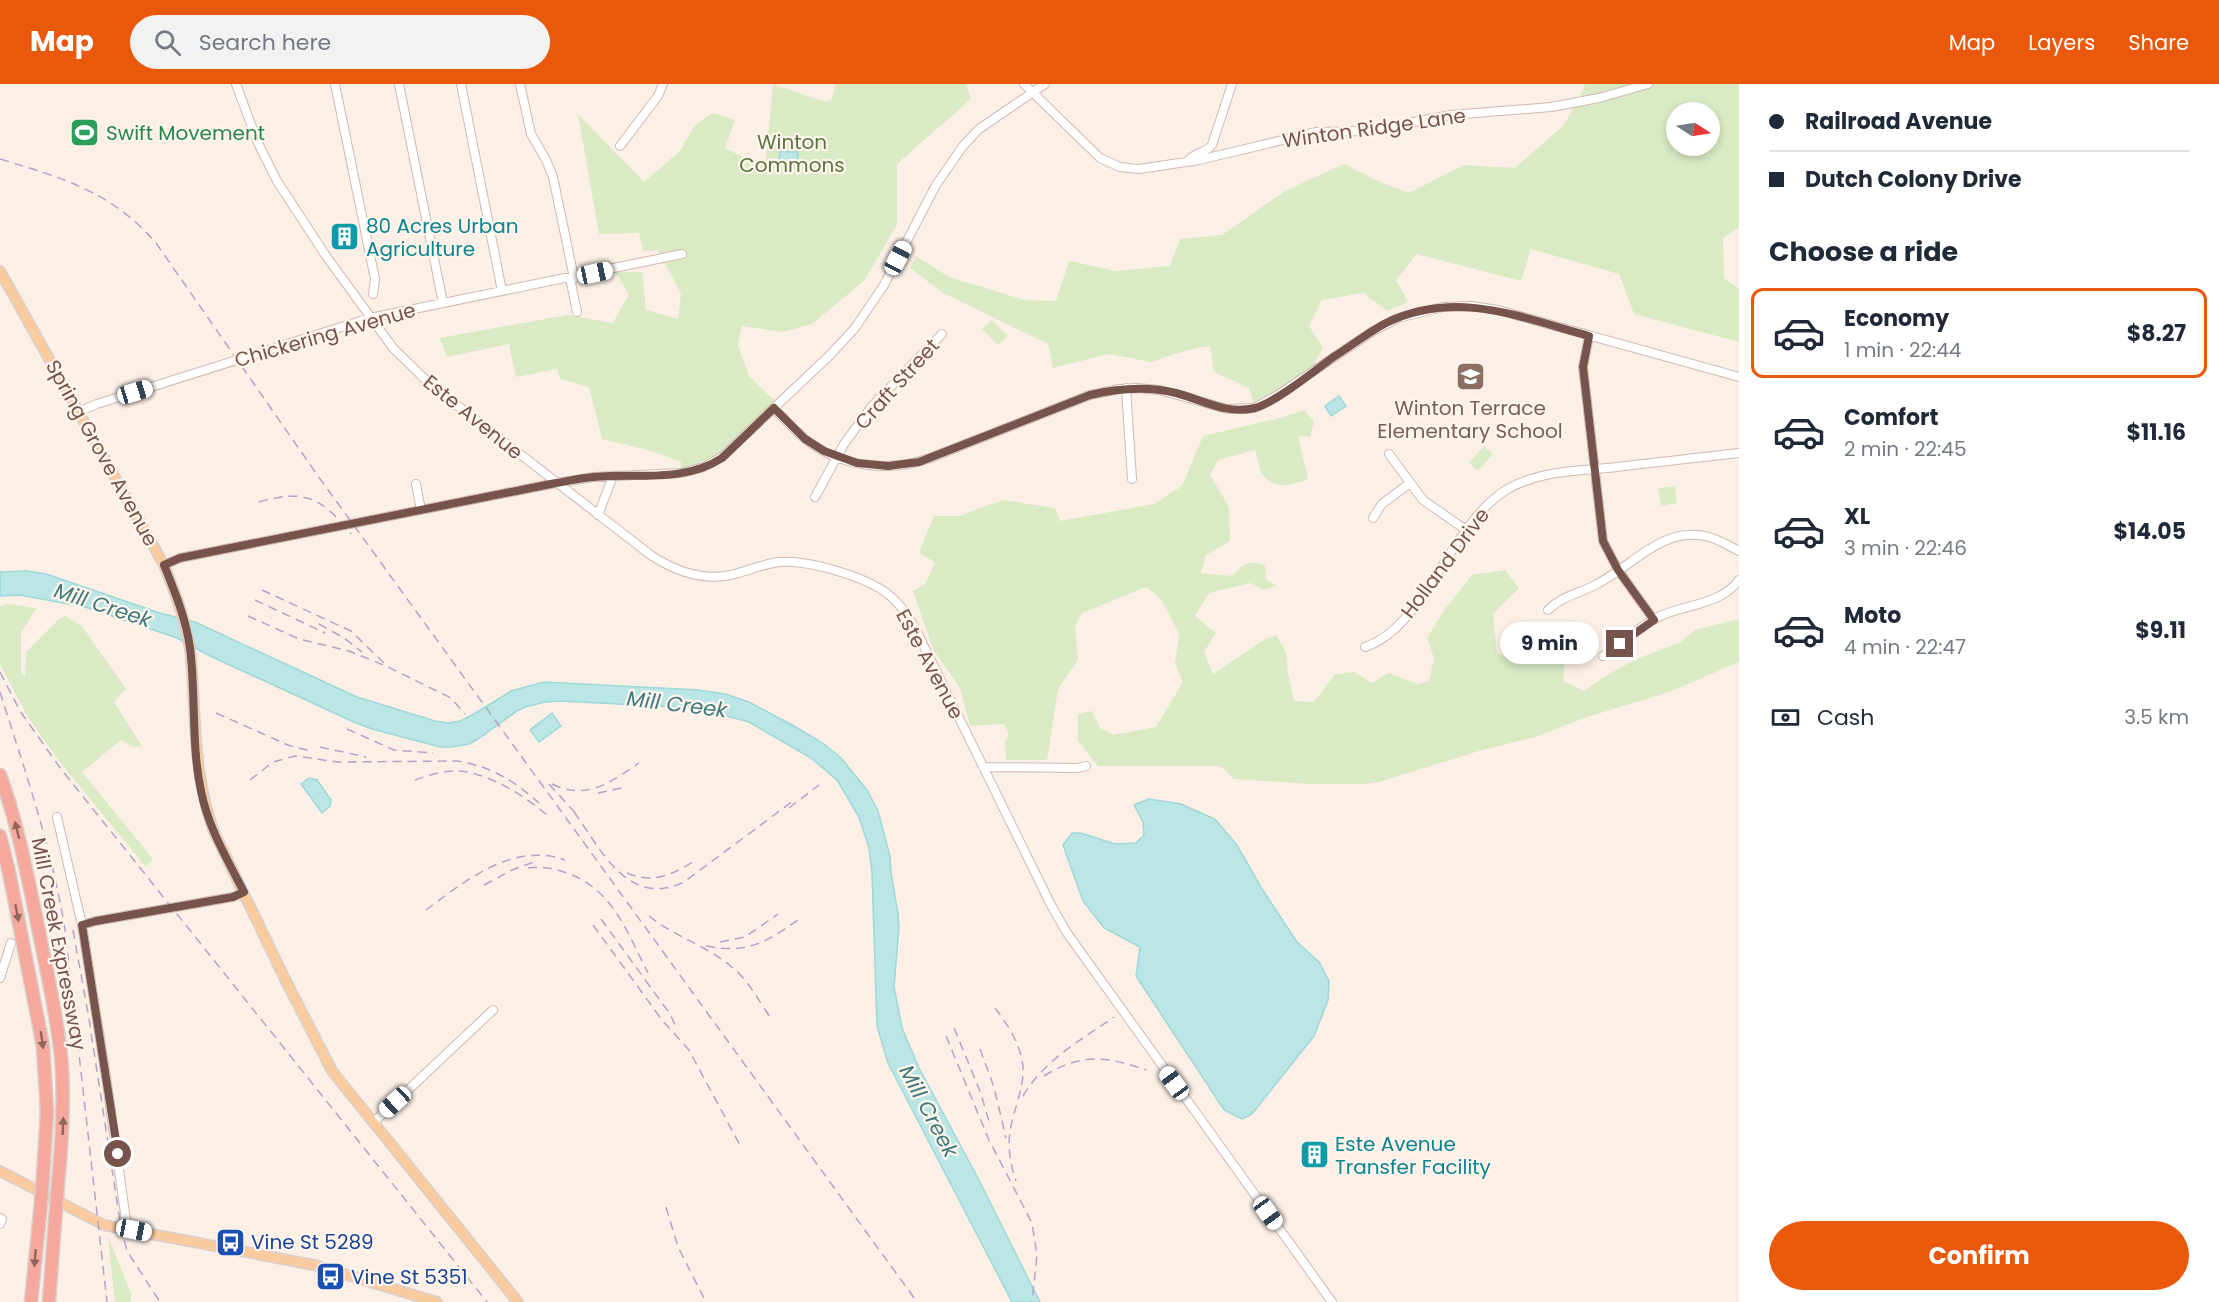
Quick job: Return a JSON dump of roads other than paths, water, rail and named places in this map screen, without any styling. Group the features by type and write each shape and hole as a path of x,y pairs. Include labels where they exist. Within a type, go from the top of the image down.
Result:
{"highway":[{"name":"Mill Creek Expressway","path":"0,775 19,836 55,1014 61,1055 62,1142 49,1302"},
{"name":"Mill Creek Expressway","path":"0,836 43,1046 47,1112 31,1302"}],"main road":[{"name":"Spring Grove Avenue","path":"0,270 164,565 180,608 191,659 194,729 200,788 214,832 326,1060 332,1071 518,1302"},
{"path":"0,1171 104,1225 314,1265 436,1302"}],"street":[{"name":"Este Avenue","path":"236,84 258,143 277,181 370,318 393,348 432,386 652,556 681,571 716,576 735,574 766,564 797,562 840,573 879,589 897,602 914,626 1067,933 1332,1302"},
{"path":"336,84 375,279 374,294"},
{"path":"399,84 442,303"},
{"path":"461,84 502,291"},
{"path":"520,84 531,134 553,177 577,312"},
{"path":"620,146 658,96 663,84"},
{"name":"Winton Ridge Lane","path":"1024,84 1100,158 1113,165 1134,169 1187,162 1316,132 1367,131 1451,115 1551,107 1599,98 1648,84"},
{"path":"164,565 180,558 556,483 613,476 681,473 704,467 728,452 829,356 855,328 884,285 936,185 963,146 979,129 1045,84"},
{"path":"1187,162 1193,155 1209,149 1215,141 1232,84"},
{"name":"Chickering Avenue","path":"78,412 370,318 682,254"},
{"path":"774,408 805,439 837,457 878,466 919,462 1090,395 1126,388 1146,388 1176,393 1227,410 1255,408 1385,324 1411,313 1443,307 1471,306 1498,310 1739,377"},
{"name":"Craft Street","path":"815,496 852,432 872,406 942,334"},
{"path":"1589,336 1583,367 1603,541 1618,570 1654,620"},
{"path":"1126,388 1132,479"},
{"name":"Holland Drive","path":"1365,647 1386,636 1405,619 1466,530 1487,505 1516,485 1549,474 1739,453"},
{"path":"1389,454 1423,500 1466,530"},
{"path":"598,515 613,476"},
{"path":"1373,519 1382,504 1410,483"},
{"path":"416,484 421,510"},
{"path":"1548,610 1559,599 1595,585 1657,543 1684,535 1709,537 1739,551"},
{"path":"1603,656 1654,620 1678,608 1719,597 1732,589 1739,580"},
{"path":"983,767 1078,768 1086,766"},
{"path":"57,817 82,925 127,1228"},
{"path":"82,925 233,897 244,892"},
{"path":"0,978 11,943"},
{"path":"374,1122 493,1010"},
{"path":"0,1218 2,1219 0,1224"}],"water":[{"path":"780,151 798,152 797,162 779,160"},
{"path":"1339,396 1346,406 1331,416 1325,406"},
{"name":"Mill Creek","path":"27,571 46,574 160,613 195,622 357,697 435,721 449,723 460,721 511,691 544,682 699,690 725,694 749,702 824,744 841,758 867,790 878,811 890,856 898,913 894,987 902,1028 919,1068 980,1182 1040,1302 1012,1302 888,1063 877,1026 872,872 869,848 859,817 837,780 811,758 749,722 697,708 560,701 525,707 469,744 440,747 356,723 210,656 177,638 85,607 20,595 0,596 0,572"},
{"path":"552,713 561,726 539,742 530,730"},
{"path":"309,778 317,780 331,800 330,806 322,813 301,784"},
{"path":"1149,799 1181,804 1215,819 1237,845 1262,889 1297,942 1319,962 1329,981 1328,1000 1314,1036 1252,1114 1242,1119 1224,1110 1136,976 1140,947 1104,928 1083,901 1063,845 1072,833 1081,833 1115,844 1136,843 1144,835 1143,822 1134,805"}],"railway":[{"path":"0,159 65,180 104,199 122,211 156,243 318,476 917,1302"},
{"path":"259,502 289,496 311,499 321,504 351,534"},
{"path":"262,590 351,631 384,663"},
{"path":"255,600 325,633"},
{"path":"248,616 299,639 349,651 386,666 451,698 465,714"},
{"path":"319,624 344,638 362,652"},
{"path":"0,672 20,711 61,769 487,1302"},
{"path":"0,692 28,780 60,899 107,1302"},
{"path":"216,713 288,745 310,751"},
{"path":"347,729 394,750 433,753"},
{"path":"320,747 366,757"},
{"path":"250,780 273,762 295,756 338,762 457,761 481,767 501,776 539,803"},
{"path":"552,784 576,791 588,790 619,777 639,763"},
{"path":"415,780 449,771 473,773 508,788 548,816"},
{"path":"549,784 579,817"},
{"path":"789,808 819,785"},
{"path":"598,793 626,787"},
{"path":"574,812 606,858 618,871 647,888 664,888 684,882 793,801"},
{"path":"426,910 473,877 508,860 527,856 546,856 565,860"},
{"path":"627,873 653,878 670,874 694,861"},
{"path":"484,885 512,870 534,862"},
{"path":"528,868 551,868 581,879 594,888 606,900 625,927 648,973"},
{"path":"720,942 745,937 778,914"},
{"path":"649,916 733,968 770,1017"},
{"path":"601,919 670,1014 677,1029"},
{"path":"706,946 733,949 755,945 798,920"},
{"path":"593,925 662,1020 689,1050 742,1149"},
{"path":"73,930 121,1228 127,1251 160,1302"},
{"path":"995,1008 1013,1036 1020,1051 1023,1067 1022,1082 1009,1140 1016,1181"},
{"path":"1023,1096 1052,1061 1114,1017"},
{"path":"954,1028 980,1091 989,1121"},
{"path":"946,1036 989,1140 1032,1223 1037,1255 1032,1302"},
{"path":"980,1049 994,1087 1006,1138"},
{"path":"1044,1076 1070,1063 1094,1059 1119,1062 1146,1070"},
{"path":"666,1207 678,1247 706,1302"}],"place":[{"name":"Swift Movement","path":"85,133"},
{"name":"80 Acres Urban Agriculture","path":"345,237"},
{"name":"Winton Terrace Elementary School","path":"1470,377"},
{"name":"Este Avenue Transfer Facility","path":"1314,1155"},
{"name":"Vine St 5289","path":"230,1242"},
{"name":"Vine St 5351","path":"330,1277"}],"park label":[{"name":"Winton Commons","path":"792,154"}]}
